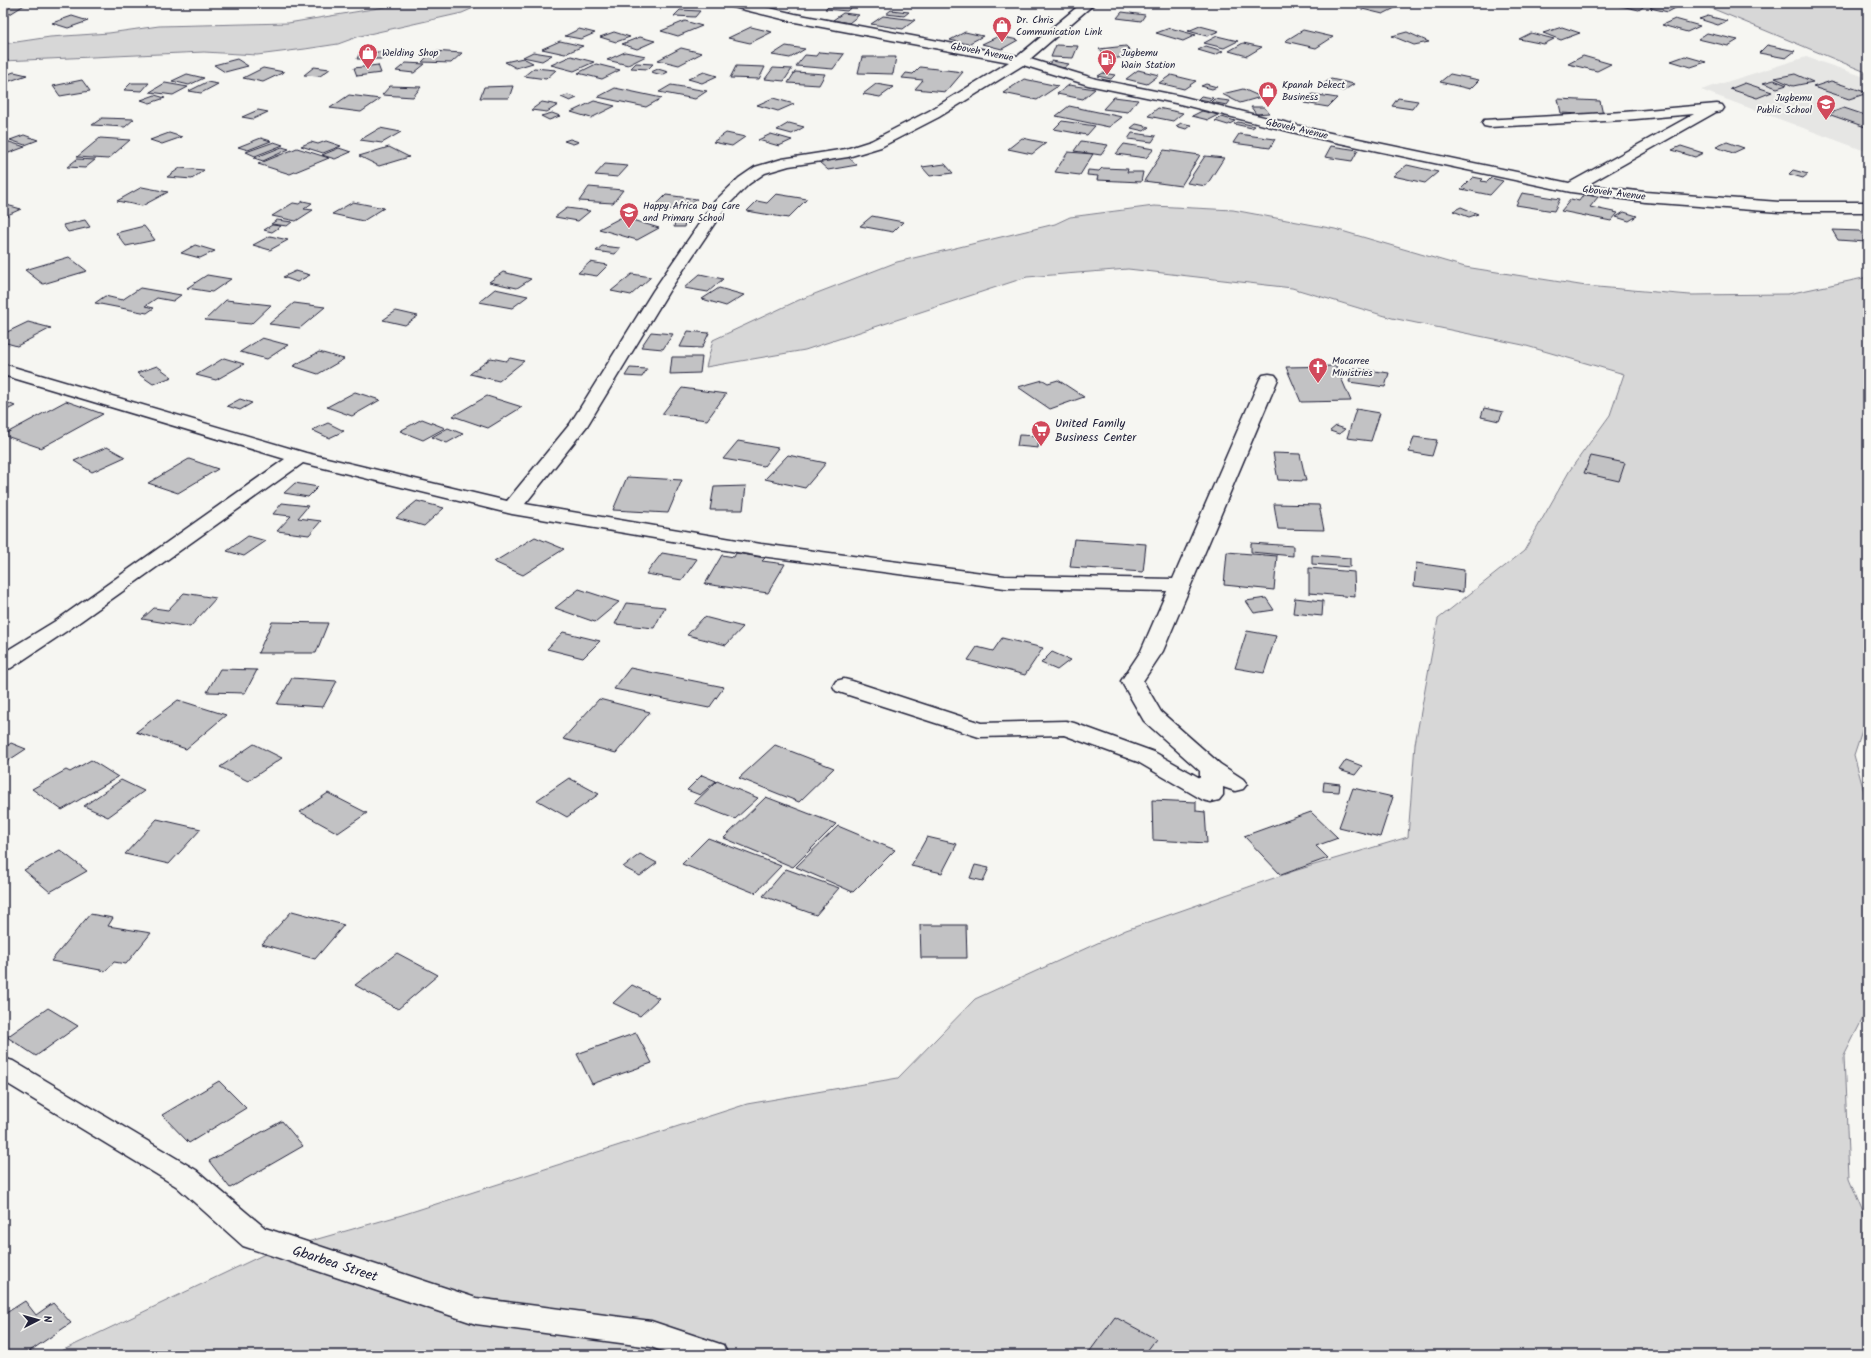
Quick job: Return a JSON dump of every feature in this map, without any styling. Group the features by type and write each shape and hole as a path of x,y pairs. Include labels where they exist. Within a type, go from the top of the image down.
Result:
{"street":[{"name":"Gboveh Avenue","path":"733,3 795,18 1021,60 1093,82 1180,100 1316,134 1571,188 1645,197 1779,207 1868,207"},
{"path":"512,508 578,426 661,291 711,217 720,205 744,181 760,170 787,162 848,153 876,144 934,114 1021,60 1089,3"},
{"path":"1489,123 1624,116 1722,105 1571,188"},
{"path":"3,369 300,457 512,508 762,550 1004,582 1180,585"},
{"path":"1235,784 1212,769 1152,716 1132,681 1152,651 1269,379"},
{"path":"3,663 64,624 300,457"},
{"path":"844,686 979,730 1066,728 1146,757 1211,795 1212,769"},
{"name":"Gbarbea Street","path":"3,1068 186,1178 254,1237 476,1311 651,1334 712,1355"}],"shaded area":[{"path":"409,3 485,3 462,13 360,36 338,44 257,55 204,52 3,61 3,44 50,37 109,33 159,26 288,23"},
{"path":"1695,3 1868,3 1868,73 1711,8"},
{"name":"Jugbemu Public School","path":"1806,57 1868,78 1868,152 1701,90"},
{"path":"1154,206 1233,210 1335,229 1465,267 1586,286 1690,295 1788,294 1868,277 1868,712 1854,755 1868,806 1868,1008 1844,1056 1849,1178 1868,1224 1868,1355 53,1355 265,1254 402,1215 747,1104 898,1078 975,999 1126,930 1294,871 1408,837 1415,744 1438,619 1524,551 1570,470 1610,415 1624,374 1523,345 1392,318 1292,288 1128,269 1027,277 805,350 706,367 713,340 799,300 897,262 1055,224 1070,217"}],"building":[{"path":"8,3 26,4 10,14 3,14 3,6"},
{"path":"831,3 856,3 847,11 825,9"},
{"path":"1367,3 1403,4 1383,14 1358,8"},
{"path":"1648,3 1639,10 1612,4"},
{"path":"1658,3 1681,5 1668,12 1650,8"},
{"path":"1676,3 1701,3 1693,7"},
{"path":"1748,3 1770,3 1760,7"},
{"path":"680,10 700,11 695,17 674,16"},
{"path":"891,10 909,12 904,16 886,14"},
{"path":"1122,12 1145,15 1141,21 1117,18"},
{"path":"843,13 859,15 849,23 833,20"},
{"path":"72,16 88,21 68,28 52,23"},
{"path":"883,16 915,20 903,29 871,24"},
{"path":"1708,16 1727,21 1718,25 1699,19"},
{"path":"1675,19 1700,26 1687,32 1662,25"},
{"path":"685,21 702,26 678,36 661,31"},
{"path":"1200,26 1219,31 1207,36 1188,31"},
{"path":"751,27 772,32 750,43 728,38"},
{"path":"1562,27 1580,33 1561,40 1543,33"},
{"path":"1170,28 1196,35 1183,41 1156,33"},
{"path":"579,29 595,33 581,39 565,36"},
{"path":"1303,30 1333,37 1316,48 1285,41"},
{"path":"614,32 630,37 616,42 600,37"},
{"path":"965,32 983,36 968,44 950,40"},
{"path":"1407,32 1429,42 1414,45 1392,36"},
{"path":"1531,33 1554,39 1544,44 1519,39"},
{"path":"1707,33 1738,40 1728,46 1698,39"},
{"path":"999,36 1018,40 1002,49 982,44"},
{"path":"1217,36 1238,41 1224,48 1204,43"},
{"path":"640,37 655,41 637,49 622,44"},
{"path":"560,41 583,46 565,54 542,49"},
{"path":"1243,43 1262,47 1247,56 1229,51"},
{"path":"1056,45 1078,46 1073,58 1051,57"},
{"path":"1767,45 1795,51 1786,58 1759,53"},
{"path":"786,46 805,49 790,58 772,55"},
{"path":"1126,46 1136,56 1108,59 1099,49"},
{"path":"1206,46 1223,51 1215,55 1198,50"},
{"path":"681,48 702,53 679,65 658,60"},
{"path":"433,51 462,53 451,63 422,62"},
{"path":"360,52 386,52 383,59 357,59"},
{"path":"533,52 552,55 542,61 523,57"},
{"path":"625,52 646,56 628,65 607,60"},
{"path":"819,52 844,54 833,69 796,66 805,55 816,56"},
{"path":"571,56 594,62 574,71 551,65"},
{"path":"1583,56 1611,64 1597,71 1568,64"},
{"path":"1685,56 1706,62 1691,67 1671,61"},
{"path":"862,57 896,57 893,74 858,73"},
{"path":"523,58 533,63 516,68 505,62"},
{"path":"237,59 248,66 225,72 214,65"},
{"path":"1052,61 1069,64 1064,68 1047,65"},
{"path":"406,63 425,64 414,73 396,71"},
{"path":"636,63 653,64 648,69 631,68"},
{"path":"596,64 620,70 602,79 578,73"},
{"path":"378,65 381,73 357,76 354,68"},
{"path":"736,66 765,67 759,79 730,78"},
{"path":"314,67 330,69 320,76 304,75"},
{"path":"920,67 963,72 946,92 915,89 923,80 902,78 906,73 913,74"},
{"path":"263,68 284,72 263,82 243,78"},
{"path":"534,68 556,70 546,79 524,76"},
{"path":"773,68 792,69 784,81 765,79"},
{"path":"658,69 668,72 662,75 651,72"},
{"path":"1138,70 1159,75 1147,84 1126,79"},
{"path":"14,72 27,75 7,82 3,81 3,76"},
{"path":"704,72 717,76 702,83 688,79"},
{"path":"795,72 825,74 819,85 788,83"},
{"path":"1103,73 1115,75 1111,79 1098,76"},
{"path":"187,74 204,78 189,85 172,81"},
{"path":"1450,74 1479,80 1470,89 1440,82"},
{"path":"1795,74 1813,82 1793,86 1775,78"},
{"path":"1171,75 1196,81 1184,89 1159,83"},
{"path":"1024,79 1058,86 1037,100 1003,93"},
{"path":"1331,79 1354,84 1343,91 1320,86"},
{"path":"82,80 90,91 60,96 53,86"},
{"path":"1774,80 1787,85 1777,88 1763,83"},
{"path":"1831,81 1868,93 1849,99 1813,87"},
{"path":"207,82 218,84 201,93 189,91"},
{"path":"131,83 149,83 142,91 124,90"},
{"path":"165,83 188,87 173,95 150,92"},
{"path":"1745,83 1772,92 1757,98 1730,89"},
{"path":"876,84 894,87 880,97 863,94"},
{"path":"1206,84 1217,87 1212,89 1201,86"},
{"path":"671,85 707,91 695,99 659,92"},
{"path":"1069,85 1095,89 1083,99 1057,94"},
{"path":"390,86 421,87 413,97 382,95"},
{"path":"513,86 509,98 480,98 484,87"},
{"path":"615,88 662,98 646,107 598,97"},
{"path":"1243,89 1261,97 1240,103 1222,94"},
{"path":"1312,94 1337,98 1328,107 1304,103"},
{"path":"155,95 165,98 150,103 141,100"},
{"path":"349,95 380,99 361,112 330,108"},
{"path":"568,95 577,98 570,101 561,97"},
{"path":"1201,96 1213,98 1210,101 1198,99"},
{"path":"1114,97 1138,100 1128,112 1103,109"},
{"path":"773,98 794,104 778,111 757,105"},
{"path":"1398,98 1418,101 1412,109 1392,106"},
{"path":"1214,99 1230,101 1227,105 1211,102"},
{"path":"1558,99 1600,101 1603,115 1561,113"},
{"path":"594,101 615,106 591,118 571,112"},
{"path":"542,102 558,105 547,112 531,110"},
{"path":"1069,106 1122,117 1109,127 1056,116"},
{"path":"1251,107 1264,107 1269,113 1256,114"},
{"path":"1158,108 1183,113 1173,121 1148,116"},
{"path":"1844,108 1868,116 1868,128 1828,114"},
{"path":"258,110 268,112 253,119 242,117"},
{"path":"1202,111 1218,115 1208,120 1192,116"},
{"path":"552,113 560,116 549,120 541,116"},
{"path":"1222,117 1235,121 1228,125 1215,121"},
{"path":"102,118 134,119 125,127 92,125"},
{"path":"1062,121 1095,126 1087,135 1054,129"},
{"path":"1238,122 1255,126 1252,128 1234,124"},
{"path":"789,123 804,127 792,134 777,130"},
{"path":"1181,123 1191,125 1186,129 1176,126"},
{"path":"1136,124 1149,127 1144,131 1131,128"},
{"path":"380,128 401,132 382,143 360,140"},
{"path":"169,133 182,137 162,144 150,140"},
{"path":"726,133 745,137 732,146 713,142"},
{"path":"1132,133 1156,136 1152,142 1128,139"},
{"path":"771,134 792,140 779,146 758,140"},
{"path":"1239,134 1275,139 1270,148 1233,143"},
{"path":"24,135 38,140 25,145 10,140"},
{"path":"100,138 130,140 108,159 77,157"},
{"path":"261,138 271,141 248,150 238,147"},
{"path":"1022,138 1046,143 1032,154 1008,149"},
{"path":"570,139 579,142 573,144 564,141"},
{"path":"3,140 25,147 3,154"},
{"path":"326,141 341,146 323,153 301,146 311,142 318,144"},
{"path":"1081,141 1108,145 1101,155 1074,151"},
{"path":"274,142 283,145 255,156 246,152"},
{"path":"1727,142 1744,148 1733,153 1716,147"},
{"path":"1124,144 1154,149 1146,158 1116,154"},
{"path":"1331,146 1358,150 1352,161 1325,157"},
{"path":"1681,146 1703,153 1695,157 1672,150"},
{"path":"282,147 289,149 263,161 254,158"},
{"path":"389,147 409,157 379,166 359,156"},
{"path":"297,148 329,158 290,174 258,164"},
{"path":"339,148 351,152 335,159 322,155"},
{"path":"1164,150 1200,155 1181,186 1144,181"},
{"path":"1068,152 1093,154 1080,175 1055,172"},
{"path":"1205,156 1224,158 1206,186 1187,183"},
{"path":"848,157 857,165 828,170 819,162"},
{"path":"77,159 95,160 85,168 67,167"},
{"path":"605,164 628,166 618,177 595,175"},
{"path":"945,164 953,173 930,176 922,167"},
{"path":"1407,165 1438,172 1425,183 1393,176"},
{"path":"180,168 204,170 192,179 167,177"},
{"path":"1102,168 1128,169 1127,172 1143,172 1141,182 1097,180 1098,176 1087,175 1088,170 1099,171"},
{"path":"1793,170 1808,174 1803,178 1789,174"},
{"path":"1473,177 1483,179 1481,181 1487,182 1491,178 1503,181 1490,195 1461,189"},
{"path":"142,187 168,192 142,206 117,201"},
{"path":"589,187 623,190 613,203 579,201"},
{"path":"1522,193 1560,199 1554,211 1516,205"},
{"path":"776,194 807,199 788,218 747,211 757,201 767,203"},
{"path":"1584,194 1598,197 1590,207 1618,213 1611,221 1561,211 1571,199 1579,201"},
{"path":"666,195 697,199 684,211 654,207"},
{"path":"303,201 312,203 304,209 313,210 296,221 272,216 293,203 299,204"},
{"path":"353,202 384,208 363,221 332,214"},
{"path":"3,204 21,209 3,217"},
{"path":"1461,207 1478,214 1469,217 1453,211"},
{"path":"567,208 590,211 578,221 555,217"},
{"path":"1624,212 1637,216 1629,221 1616,217"},
{"path":"872,216 903,222 893,232 860,226"},
{"name":"Happy Africa Day Care and Primary School","path":"622,217 659,228 637,240 599,229"},
{"path":"85,220 90,227 68,232 63,225"},
{"path":"277,220 292,222 287,226 271,224"},
{"path":"675,222 685,222 684,227 674,227"},
{"path":"272,225 281,226 272,232 264,230"},
{"path":"144,226 155,240 126,246 116,233"},
{"path":"1832,230 1860,231 1866,242 1838,240"},
{"path":"270,236 288,240 270,250 253,245"},
{"path":"195,245 215,251 200,258 181,253"},
{"path":"602,246 620,248 615,254 596,251"},
{"path":"69,257 87,271 43,284 25,270"},
{"path":"590,262 608,265 597,276 578,273"},
{"path":"296,271 310,275 297,282 283,277"},
{"path":"503,272 531,279 517,288 489,282"},
{"path":"632,274 651,277 631,295 611,291"},
{"path":"700,274 723,279 708,292 684,288"},
{"path":"207,275 231,279 212,292 187,288"},
{"path":"140,288 181,295 173,301 157,298 145,306 154,308 147,313 95,303 105,296 122,300"},
{"path":"719,288 744,295 726,306 702,299"},
{"path":"495,289 528,296 512,308 479,302"},
{"path":"226,300 271,305 251,324 205,320"},
{"path":"294,303 325,307 300,328 269,324"},
{"path":"396,311 418,316 405,325 383,320"},
{"path":"28,322 51,328 17,346 3,342 3,334"},
{"path":"688,331 709,333 702,348 680,347"},
{"path":"651,332 673,334 663,349 641,347"},
{"path":"262,338 288,345 267,359 240,352"},
{"path":"319,352 344,359 318,374 293,366"},
{"path":"672,357 702,357 700,373 670,374"},
{"path":"224,358 244,364 216,380 196,375"},
{"path":"491,358 506,361 510,358 524,361 499,381 470,374"},
{"path":"157,366 172,377 153,384 137,373"},
{"name":"Mocarree Ministries","path":"1336,366 1351,401 1301,402 1286,367"},
{"path":"630,368 647,369 642,377 625,376"},
{"path":"1353,368 1389,373 1385,387 1349,382"},
{"path":"1043,380 1048,383 1058,380 1084,397 1050,409 1018,387"},
{"path":"682,388 726,394 707,420 662,414"},
{"path":"355,392 380,400 352,416 327,407"},
{"path":"487,396 522,407 488,428 453,416"},
{"path":"240,399 252,403 240,410 227,406"},
{"path":"3,401 15,406 3,412"},
{"path":"66,401 103,414 41,448 3,435"},
{"path":"1484,408 1503,412 1499,421 1481,417"},
{"path":"1356,409 1380,413 1371,441 1347,438"},
{"path":"422,419 445,428 423,440 400,431"},
{"path":"328,423 344,431 329,438 312,430"},
{"path":"1336,426 1345,429 1339,434 1330,431"},
{"path":"448,428 463,434 447,443 432,437"},
{"path":"1019,435 1039,436 1038,448 1017,446"},
{"path":"1414,437 1437,440 1432,456 1409,452"},
{"path":"738,441 778,448 764,466 723,459"},
{"path":"107,447 125,457 92,472 74,461"},
{"path":"1273,453 1300,454 1306,481 1278,480"},
{"path":"788,455 826,463 805,488 765,479"},
{"path":"1591,456 1625,463 1619,481 1584,473"},
{"path":"189,459 218,469 178,493 148,483"},
{"path":"627,477 682,480 668,513 613,510"},
{"path":"295,483 318,487 308,497 284,493"},
{"path":"746,486 743,510 710,510 714,487"},
{"path":"417,501 444,508 424,526 396,518"},
{"path":"282,503 308,506 298,518 321,521 309,535 277,531 291,516 273,514"},
{"path":"1274,504 1319,505 1324,530 1278,529"},
{"path":"248,536 266,541 244,556 227,551"},
{"path":"535,537 564,549 523,575 494,562"},
{"path":"1074,539 1146,544 1143,572 1070,567"},
{"path":"1251,543 1293,546 1293,556 1251,552"},
{"path":"1227,552 1277,556 1274,590 1224,585"},
{"path":"662,553 697,559 682,580 646,574"},
{"path":"736,553 765,558 762,561 785,564 768,593 705,584 722,555 734,557"},
{"path":"1312,555 1350,558 1350,567 1312,564"},
{"path":"1416,563 1464,570 1463,592 1414,586"},
{"path":"1309,568 1354,572 1355,597 1309,593"},
{"path":"579,589 619,602 595,622 555,608"},
{"path":"184,593 216,598 190,627 142,619 154,608 168,610"},
{"path":"1266,598 1274,610 1254,613 1246,601"},
{"path":"1295,598 1323,601 1322,616 1293,613"},
{"path":"626,603 665,607 654,628 615,624"},
{"path":"704,617 743,627 726,645 687,635"},
{"path":"272,622 328,623 316,653 258,653"},
{"path":"1247,631 1276,636 1264,673 1235,668"},
{"path":"563,632 600,641 583,658 547,649"},
{"path":"1002,638 1043,648 1025,675 968,660 977,647 993,651"},
{"path":"1052,652 1070,660 1057,670 1041,663"},
{"path":"630,668 724,687 709,708 614,689"},
{"path":"220,669 257,670 245,693 207,692"},
{"path":"292,678 337,681 323,707 277,704"},
{"path":"599,699 650,712 616,753 563,739"},
{"path":"178,700 226,715 186,749 136,732"},
{"path":"11,743 26,749 3,764 3,749"},
{"path":"254,744 282,758 248,781 220,767"},
{"path":"775,745 834,768 799,802 739,778"},
{"path":"91,760 118,777 62,810 32,789 66,770 70,772"},
{"path":"1346,760 1362,766 1355,775 1339,770"},
{"path":"702,775 716,781 700,795 687,790"},
{"path":"569,778 599,794 567,817 537,800"},
{"path":"121,780 144,791 108,817 84,806"},
{"path":"717,781 758,798 735,819 694,803"},
{"path":"1324,782 1340,784 1339,792 1323,791"},
{"path":"1353,788 1393,797 1380,837 1339,827"},
{"path":"328,793 367,813 338,833 300,812"},
{"path":"766,797 836,824 793,867 724,838"},
{"path":"1152,800 1196,802 1196,811 1205,812 1207,843 1153,840"},
{"path":"1311,812 1338,838 1316,846 1328,858 1281,875 1244,836"},
{"path":"157,819 201,829 169,864 125,854"},
{"path":"838,826 895,850 853,892 796,867"},
{"path":"927,837 957,844 942,873 911,866"},
{"path":"708,838 781,866 755,893 682,864"},
{"path":"60,850 87,871 50,892 24,870"},
{"path":"640,854 657,863 640,876 623,867"},
{"path":"975,865 989,868 983,881 970,878"},
{"path":"786,869 839,888 816,915 763,896"},
{"path":"292,911 344,925 315,959 262,944"},
{"path":"90,914 113,918 108,926 151,933 126,964 114,962 106,971 51,961"},
{"path":"920,925 966,925 967,958 921,958"},
{"path":"397,953 438,975 398,1009 355,985"},
{"path":"632,985 659,998 640,1016 613,1003"},
{"path":"48,1008 78,1026 36,1056 7,1037"},
{"path":"636,1033 652,1063 592,1084 577,1054"},
{"path":"219,1081 246,1108 189,1143 162,1115"},
{"path":"282,1121 303,1146 230,1188 209,1161"},
{"path":"25,1301 36,1315 53,1303 71,1323 24,1355 3,1355 3,1315"},
{"path":"1115,1317 1156,1339 1144,1355 1087,1355"}],"place":[{"name":"Dr. Chris Communication Link","path":"1002,43"},
{"name":"Welding Shop","path":"368,70"},
{"name":"Jugbemu Wain Station","path":"1107,76"},
{"name":"Kpanah Dekect Business","path":"1268,108"},
{"name":"Jugbemu Public School","path":"1826,121"},
{"name":"Happy Africa Day Care and Primary School","path":"629,229"},
{"name":"Mocarree Ministries","path":"1318,384"},
{"name":"United Family Business Center","path":"1041,447"}]}
